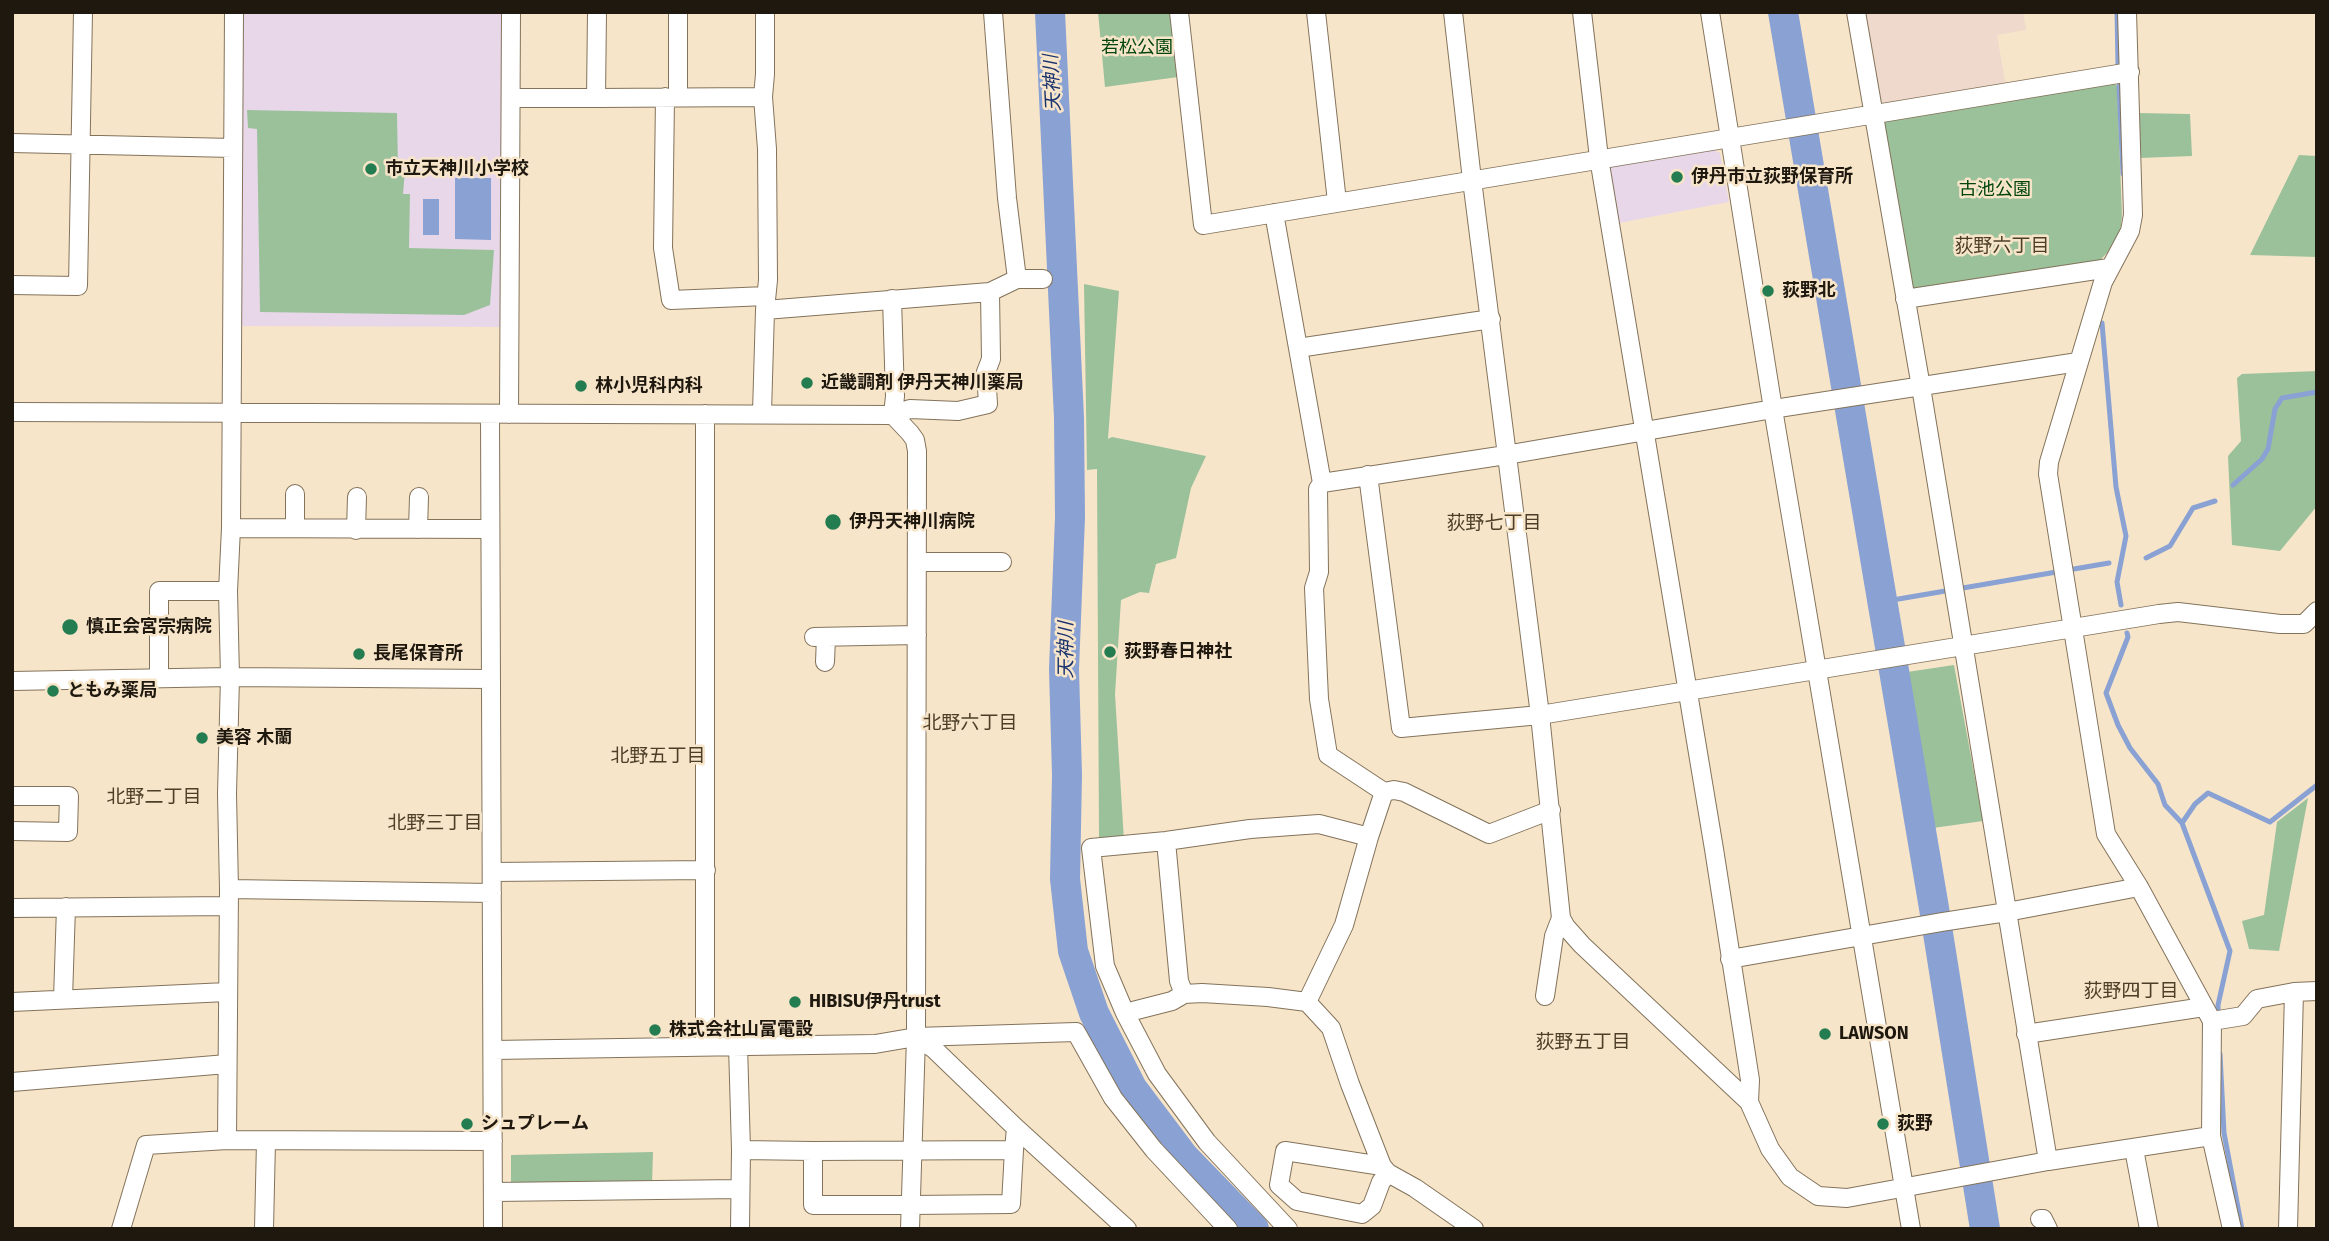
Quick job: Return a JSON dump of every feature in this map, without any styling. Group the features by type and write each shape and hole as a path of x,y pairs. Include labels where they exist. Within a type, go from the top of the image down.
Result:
{"street":[{"path":"12,285 78,286 83,12"},
{"path":"226,1140 234,12"},
{"path":"509,414 511,12"},
{"path":"596,98 597,12"},
{"path":"678,12 663,248 671,300 765,303 892,299 989,292 1017,279 1044,279"},
{"path":"762,414 767,149 763,97 765,12"},
{"path":"993,12 1007,198 1017,279"},
{"path":"1179,12 1203,225 2130,72"},
{"path":"1316,12 1337,202"},
{"path":"1453,12 1540,716 1561,918 1566,927 1749,1102 1770,1149 1790,1177 1818,1196 1847,1198 2048,1161 2211,1136"},
{"path":"1582,12 1599,159 1750,1080 1749,1102"},
{"path":"1710,12 1773,409 1911,1229"},
{"path":"1856,12 1921,387 2048,1161"},
{"path":"2127,12 2133,215 2126,241 2109,268 2078,362 2049,462 2048,474 2106,834 2208,1014 2211,1136 2232,1229"},
{"path":"511,98 763,97"},
{"path":"12,143 233,148"},
{"path":"1274,212 1322,483 1318,489 1319,572 1314,588 1319,699 1328,755 1384,792 1404,792 1489,834 1551,810"},
{"path":"1905,299 2109,268"},
{"path":"12,412 892,415 910,409 958,411 988,404 986,372 991,359 989,292"},
{"path":"892,299 895,396 892,415"},
{"path":"1298,348 1491,319"},
{"path":"1322,483 2078,362"},
{"path":"705,414 705,1045"},
{"path":"489,415 494,1229"},
{"path":"892,415 915,440 917,451 916,1037 910,1229"},
{"path":"1368,475 1401,728 1540,716 2178,612 2280,624 2311,618"},
{"path":"295,494 295,528"},
{"path":"356,530 358,497"},
{"path":"418,529 419,497"},
{"path":"231,528 490,529"},
{"path":"917,562 1002,562"},
{"path":"159,678 159,591 228,591"},
{"path":"825,662 820,637 917,635"},
{"path":"12,681 229,677 491,679"},
{"path":"1307,1002 1344,925 1384,792"},
{"path":"12,796 69,796 68,832 12,831"},
{"path":"1289,1229 1207,1142 1157,1074 1125,1013 1105,966 1091,848 1166,841 1228,831 1320,824 1369,837"},
{"path":"1166,841 1179,981 1184,994"},
{"path":"492,872 706,870"},
{"path":"1730,959 2138,887"},
{"path":"12,908 229,897 492,893"},
{"path":"63,999 66,907"},
{"path":"1545,996 1554,936 1561,918"},
{"path":"2026,1034 2208,1014 2242,1016 2257,999 2317,991"},
{"path":"12,1002 227,992"},
{"path":"2288,1229 2294,992"},
{"path":"1125,1013 1172,1001 1184,994 1254,996 1307,1002 1331,1028 1350,1084 1385,1169 1372,1206 1362,1214 1297,1202 1279,1185 1285,1151 1385,1169 1474,1229"},
{"path":"493,1050 875,1044 916,1037 1076,1032 1113,1098 1154,1150 1227,1229"},
{"path":"916,1037 934,1049 1127,1229"},
{"path":"738,1045 740,1229"},
{"path":"12,1082 227,1064"},
{"path":"813,1151 813,1205 1011,1204 1016,1128"},
{"path":"121,1229 146,1145 226,1140 493,1141"},
{"path":"264,1229 266,1141"},
{"path":"2134,1149 2149,1229"},
{"path":"741,1150 1014,1150"},
{"path":"493,1192 740,1189"}],"shaded area":[{"name":"市立天神川小学校","path":"238,12 502,12 503,327 239,326"},
{"path":"1864,12 2023,12 2026,30 1997,35 2006,87 1886,107 1878,102"},
{"path":"1712,149 1720,153 1729,202 1614,224 1606,172 1613,165"}],"green space":[{"name":"若松公園","path":"1098,12 1170,12 1178,77 1105,87"},
{"name":"古池公園","path":"2112,81 2117,86 2122,216 2120,233 2107,253 2096,264 1911,293 1883,119"},
{"path":"247,110 397,113 398,169 405,170 403,194 410,194 409,248 494,250 490,305 464,315 260,312 257,129 248,128"},
{"path":"2137,113 2190,114 2192,156 2139,158"},
{"path":"2299,155 2317,156 2317,257 2250,255"},
{"name":"荻野春日神社","path":"1084,284 1119,291 1108,439 1112,437 1206,456 1191,488 1176,558 1156,564 1149,593 1140,592 1121,600 1115,694 1124,841 1106,842 1099,837 1097,469 1087,470"},
{"path":"2317,371 2317,506 2280,551 2232,545 2228,456 2241,441 2237,378 2242,374"},
{"path":"1954,665 1983,821 1933,828 1907,672"},
{"path":"2308,798 2279,951 2249,949 2242,921 2264,915 2277,822"},
{"path":"653,1152 652,1185 511,1186 511,1155"}],"water":[{"path":"455,178 491,178 491,240 455,239"},
{"path":"423,199 439,199 439,235 423,235"}],"waterway":[{"name":"天神川","path":"1050,12 1069,418 1070,517 1064,669 1067,775 1065,879 1073,951 1094,1013 1132,1088 1184,1157 1254,1229"},
{"path":"1783,12 1934,908 1985,1229"},
{"path":"2117,12 2118,64"},
{"path":"2119,86 2123,174"},
{"path":"2102,323 2116,487 2126,536 2117,582 2121,605"},
{"path":"2233,485 2262,459 2268,449 2275,409 2282,398 2317,392"},
{"path":"2146,558 2170,546 2193,508 2215,501"},
{"path":"1881,602 2109,563"},
{"path":"2127,633 2128,637 2106,693 2130,748 2158,784 2165,805 2182,823"},
{"path":"2218,1016 2230,951 2182,823 2195,804 2208,793 2270,822 2317,785"},
{"path":"2220,1054 2224,1133 2242,1229"}],"place":[{"name":"市立天神川小学校","path":"371,169"},
{"name":"伊丹市立荻野保育所","path":"1677,177"},
{"name":"荻野北","path":"1768,291"},
{"name":"近畿調剤 伊丹天神川薬局","path":"807,383"},
{"name":"林小児科内科","path":"581,386"},
{"name":"伊丹天神川病院","path":"833,522"},
{"name":"慎正会宮宗病院","path":"70,627"},
{"name":"荻野春日神社","path":"1110,652"},
{"name":"長尾保育所","path":"359,654"},
{"name":"ともみ薬局","path":"53,691"},
{"name":"美容 木蘭","path":"202,738"},
{"name":"HIBISU伊丹trust","path":"795,1002"},
{"name":"株式会社山富電設","path":"655,1030"},
{"name":"LAWSON","path":"1825,1034"},
{"name":"シュプレーム","path":"467,1124"},
{"name":"荻野","path":"1883,1124"}],"district":[{"name":"荻野六丁目","path":"2002,247"},
{"name":"荻野七丁目","path":"1494,524"},
{"name":"北野六丁目","path":"970,724"},
{"name":"北野五丁目","path":"658,757"},
{"name":"北野二丁目","path":"154,798"},
{"name":"北野三丁目","path":"435,824"},
{"name":"荻野四丁目","path":"2131,992"},
{"name":"荻野五丁目","path":"1583,1043"}]}
